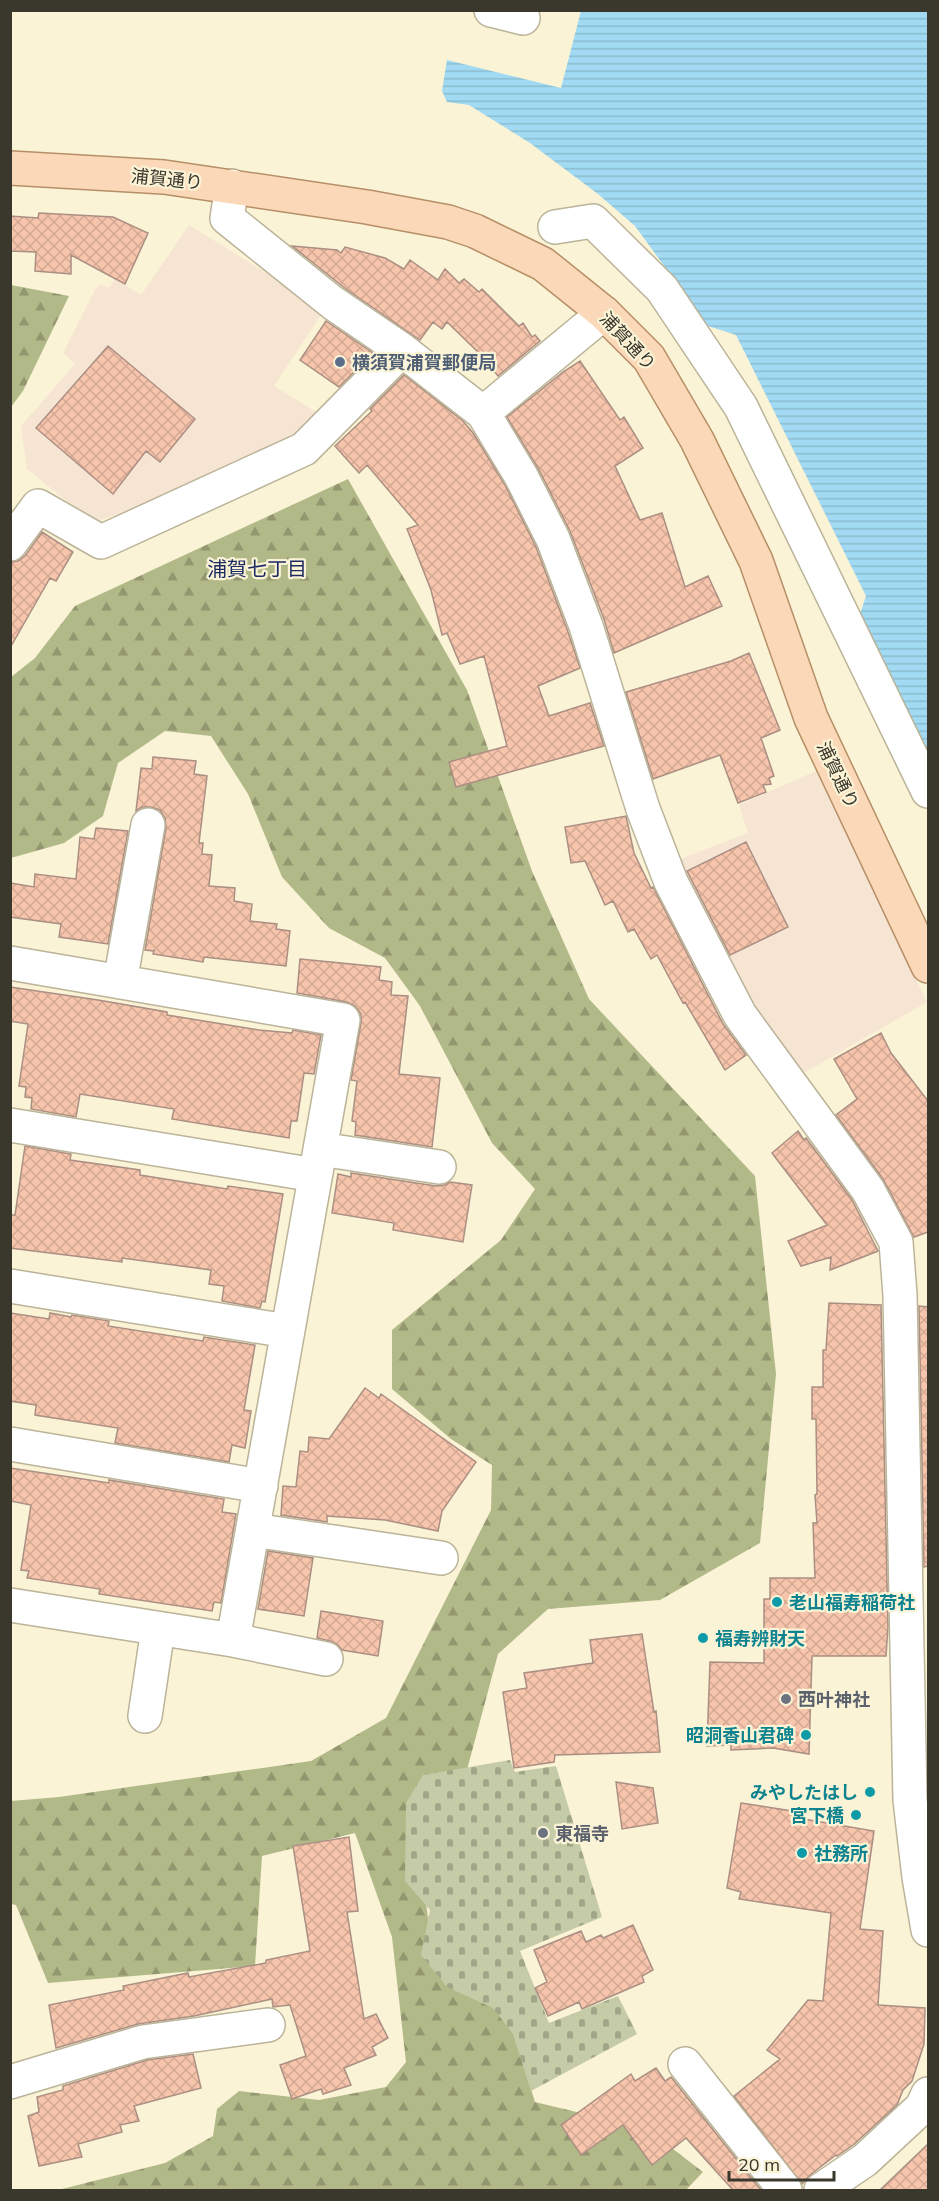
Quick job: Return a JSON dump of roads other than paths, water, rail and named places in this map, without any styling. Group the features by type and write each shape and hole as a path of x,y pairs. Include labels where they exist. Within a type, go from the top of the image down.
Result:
{"main road":[{"name":"浦賀通り","path":"10,168 125,174 232,186 418,216 475,231 543,264 604,313 649,358 697,440 756,561 811,718 928,966"}],"street":[{"path":"491,10 523,18"},
{"path":"232,186 227,218 333,303 402,350 483,413 521,476 553,539 586,626 644,809 671,882 740,1015 868,1190 896,1242 917,1535 919,1877 928,1930"},
{"path":"555,227 593,221 662,289 741,407 928,791"},
{"path":"483,413 604,313"},
{"path":"10,544 38,506 101,542 303,449 402,350"},
{"path":"120,982 148,825"},
{"path":"10,963 343,1020 233,1641"},
{"path":"10,1125 317,1162 439,1167"},
{"path":"10,1286 287,1331"},
{"path":"10,1444 261,1486"},
{"path":"253,1530 441,1558"},
{"path":"10,1605 233,1641 326,1659"},
{"path":"145,1716 158,1629"},
{"path":"10,2082 143,2042 268,2025"},
{"path":"685,2064 784,2190"},
{"path":"821,2190 865,2160 926,2104"}],"water":[{"path":"581,11 928,11 928,764 858,620 866,596 736,335 708,326 635,226 598,194 530,143 469,105 447,102 442,91 447,60 561,88"}],"place":[{"name":"横須賀浦賀郵便局","path":"340,362"},
{"name":"老山福寿稲荷社","path":"777,1602"},
{"name":"福寿辨財天","path":"703,1638"},
{"name":"西叶神社","path":"786,1699"},
{"name":"昭洞香山君碑","path":"806,1735"},
{"name":"みやしたはし","path":"870,1792"},
{"name":"宮下橋","path":"856,1815"},
{"name":"東福寺","path":"543,1833"},
{"name":"社務所","path":"802,1853"}],"district":[{"name":"浦賀七丁目","path":"257,568"}]}
